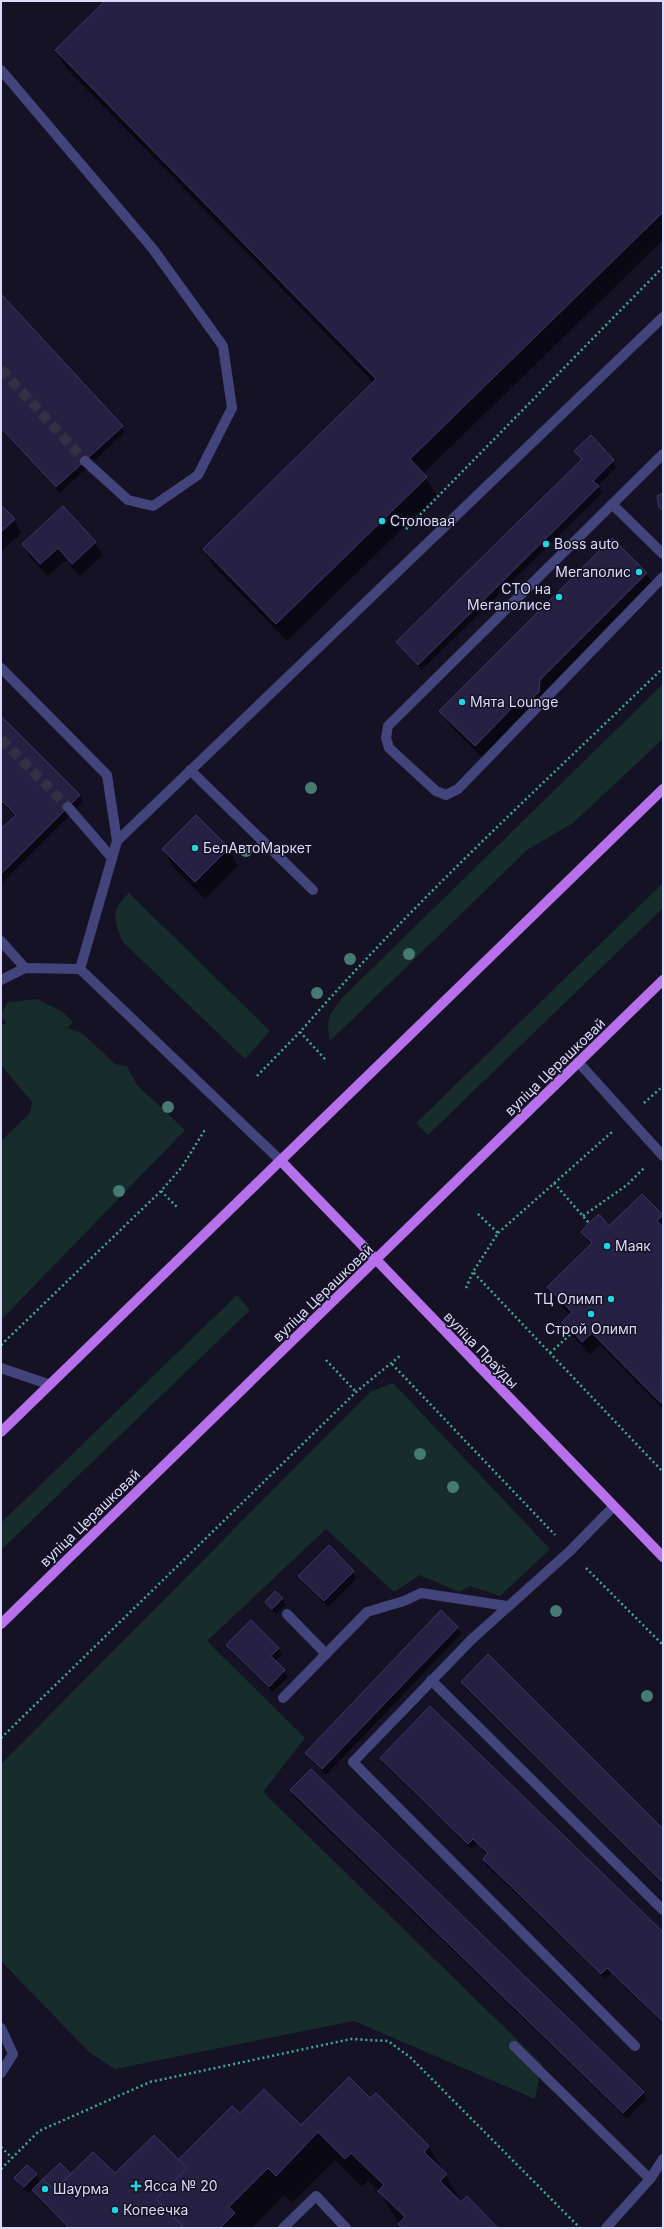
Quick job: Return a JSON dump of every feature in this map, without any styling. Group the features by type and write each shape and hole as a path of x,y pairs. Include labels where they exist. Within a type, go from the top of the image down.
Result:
{"main road":[{"path":"1,1432 48,1384 281,1161 663,789"},
{"name":"вуліца Церашковай","path":"1,1624 663,980"},
{"name":"вуліца Праўды","path":"281,1161 375,1261 663,1557"}],"street":[{"path":"1,70 153,249 223,346 232,408 198,475 153,506 128,500 85,461"},
{"path":"117,841 663,317"},
{"path":"663,454 388,726 386,738 388,748 436,791 446,795 458,789 663,577"},
{"path":"612,504 663,554"},
{"path":"1,668 107,776 117,841 80,969"},
{"path":"190,770 313,890"},
{"path":"68,807 112,858"},
{"path":"1,941 25,968"},
{"path":"1,980 25,968 80,969 281,1161"},
{"path":"579,1063 663,1156"},
{"path":"1,1368 48,1384"},
{"path":"613,1507 570,1551 507,1606 431,1680 354,1762 635,2046"},
{"path":"283,1698 367,1612 404,1601 421,1593 507,1606"},
{"path":"287,1614 326,1654"},
{"path":"431,1680 663,1910"},
{"path":"1,2028 13,2054 1,2073"},
{"path":"514,2046 650,2179"},
{"path":"606,2228 650,2179 663,2159"},
{"path":"283,2228 316,2196 346,2228"}],"path":[{"path":"403,532 663,267"},
{"path":"257,1076 300,1032 332,995 441,883 663,668"},
{"path":"300,1032 325,1059"},
{"path":"466,1288 473,1272 498,1233 629,1118 663,1086"},
{"path":"1,1346 161,1191 182,1167 206,1128"},
{"path":"583,1216 635,1177"},
{"path":"554,1183 589,1224"},
{"path":"161,1191 177,1207"},
{"path":"478,1214 498,1233"},
{"path":"473,1272 663,1472"},
{"path":"550,1353 573,1332"},
{"path":"1,1738 356,1392 392,1364 401,1355"},
{"path":"326,1360 356,1392"},
{"path":"392,1364 570,1551 663,1645"},
{"path":"1,2169 39,2131 150,2082 351,2038 388,2041 410,2057 580,2228"},
{"path":"1,2147 12,2158"}],"green space":[{"path":"663,684 663,739 573,823 527,850 330,1041 328,1022 332,1012 343,997"},
{"path":"663,883 663,908 428,1135 416,1123"},
{"path":"129,893 270,1031 245,1059 122,941 115,915 119,905"},
{"path":"37,999 63,1012 73,1022 67,1028 82,1033 115,1064 127,1066 137,1085 185,1130 1,1320 1,1141 30,1113 32,1102 1,1065 1,1025 6,1023 1,1015 8,1002"},
{"path":"237,1295 250,1310 1,1550 1,1523"},
{"path":"393,1383 550,1549 500,1596 470,1586 459,1592 420,1575 394,1592 326,1529 207,1641 305,1738 263,1792 542,2064 535,2099 354,2021 115,2069 89,2052 1,1961 1,1764 370,1392"}],"building":[{"path":"105,1 663,1 663,212 410,459 427,477 276,624 203,549 376,379 55,50"},
{"path":"1,294 123,426 56,487 1,428"},
{"path":"591,435 614,460 593,481 599,486 418,665 396,642 582,459 574,451"},
{"path":"663,493 663,510 659,508 657,496"},
{"path":"1,505 15,519 1,532"},
{"path":"63,506 96,542 72,564 58,548 40,564 22,544"},
{"name":"Мегаполис","path":"612,538 647,573 540,680 539,692 524,707 513,707 475,746 439,711"},
{"path":"1,716 80,795 1,874 1,826 3,827 16,815 1,800"},
{"name":"БелАвтоМаркет","path":"196,815 229,848 195,882 162,849"},
{"name":"ТЦ Олимп","path":"642,1194 663,1215 657,1221 663,1227 661,1403 592,1333 582,1342 562,1322 572,1312 547,1287 592,1243 581,1232 589,1223 599,1214 609,1226"},
{"path":"329,1545 354,1571 324,1601 298,1576"},
{"path":"275,1591 283,1598 272,1609 265,1602"},
{"path":"441,1610 458,1627 322,1769 305,1753"},
{"path":"251,1620 279,1648 271,1656 285,1670 269,1687 226,1645"},
{"path":"488,1654 663,1829 663,1883 461,1682"},
{"path":"430,1706 663,1932 663,2022 607,1968 601,1974 483,1859 488,1853 473,1839 468,1844 380,1758"},
{"path":"311,1769 644,2092 623,2113 290,1790"},
{"path":"349,2077 370,2098 376,2093 429,2146 424,2152 447,2174 440,2181 461,2202 467,2196 498,2228 402,2228 398,2224 405,2217 378,2191 384,2185 351,2153 345,2159 318,2132 276,2176 268,2168 229,2207 235,2213 220,2228 184,2228 156,2199 187,2168 178,2160 232,2106 240,2113 264,2089 301,2125"},
{"path":"154,2135 187,2168 156,2199 184,2228 69,2228 32,2190 43,2179 54,2190 93,2152 115,2173"},
{"path":"60,2163 71,2174 54,2190 43,2179"},
{"path":"27,2165 37,2174 24,2187 14,2178"}],"tunnel":[{"path":"1,369 85,461"},
{"path":"1,739 68,807"}],"place":[{"name":"Столовая","path":"382,521"},
{"name":"Boss auto","path":"546,544"},
{"name":"Мегаполис","path":"639,572"},
{"name":"СТО на Мегаполисе","path":"559,597"},
{"name":"Мята Lounge","path":"462,702"},
{"name":"БелАвтоМаркет","path":"195,848"},
{"name":"Маяк","path":"607,1246"},
{"name":"ТЦ Олимп","path":"611,1299"},
{"name":"Строй Олимп","path":"591,1314"},
{"name":"Ясса № 20","path":"136,2186"},
{"name":"Шаурма","path":"45,2189"},
{"name":"Копеечка","path":"115,2210"}]}
